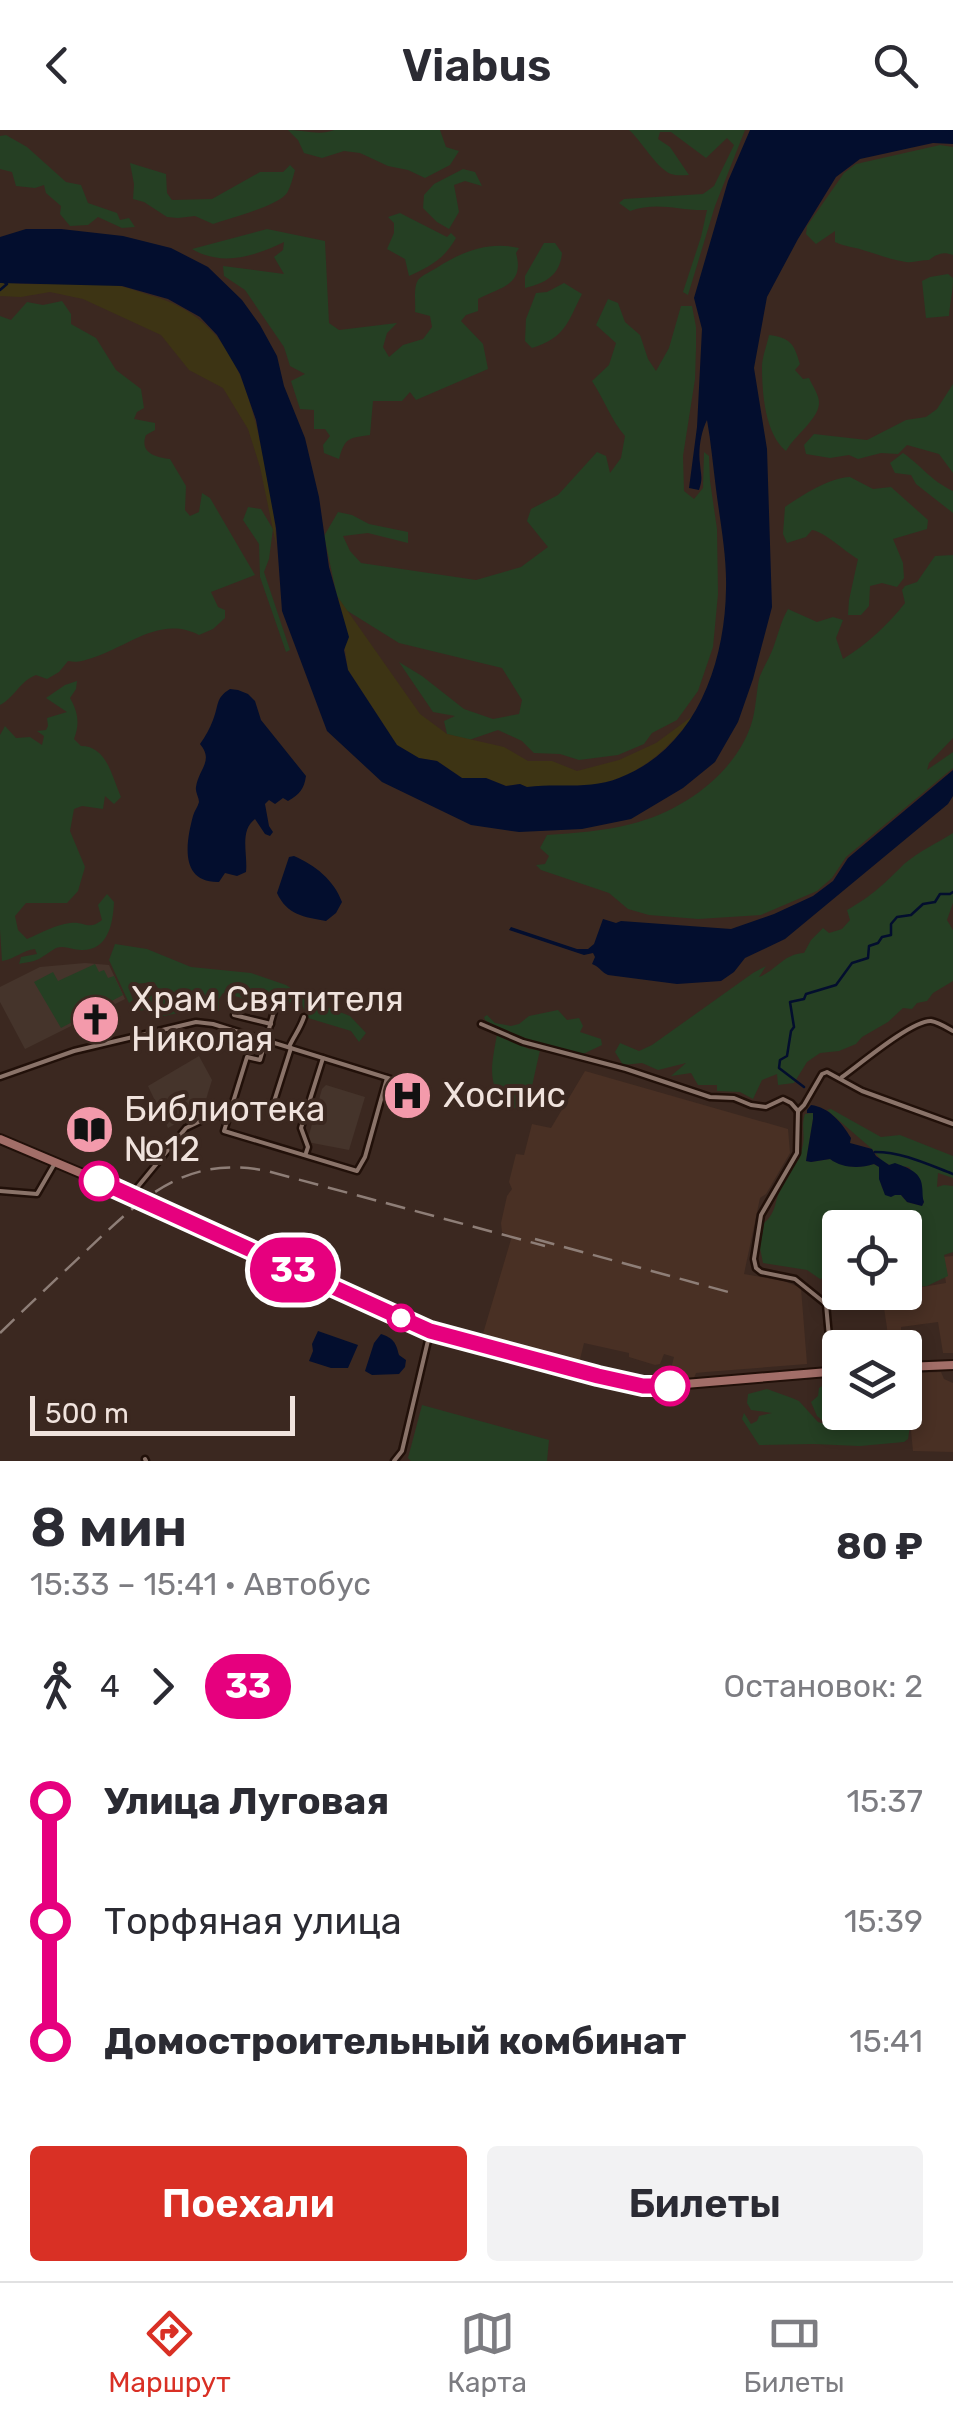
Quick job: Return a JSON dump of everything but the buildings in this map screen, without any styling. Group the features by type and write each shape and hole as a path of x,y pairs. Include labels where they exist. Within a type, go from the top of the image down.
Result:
{"main road":[{"path":"0,1139 430,1331 643,1386 822,1373"},
{"path":"922,1366 953,1365"}],"street":[{"path":"275,1008 260,1060 247,1057 224,1131 357,1171 387,1078"},
{"path":"234,1014 271,1024"},
{"path":"271,1111 294,1034 304,1017"},
{"path":"840,1079 920,1023 932,1021 953,1031"},
{"path":"0,1077 74,1052 196,1022 422,1089"},
{"path":"481,1024 523,1042 710,1097 734,1098 766,1107 783,1099 791,1103 798,1111 797,1153 761,1215 754,1259 761,1272 795,1280 826,1304 830,1330"},
{"path":"306,1155 308,1147 301,1128 323,1058"},
{"path":"798,1111 822,1074 828,1072 862,1091 953,1124"},
{"path":"130,1196 186,1128 209,1117 230,1116"},
{"path":"0,1191 38,1194 56,1163"},
{"path":"397,1460 430,1331"}],"shaded area":[{"path":"109,965 125,999 25,1049 0,1002 0,987 40,967"},
{"path":"199,1056 212,1080 203,1109 168,1128 148,1086"},
{"path":"585,1071 788,1129 790,1153 760,1198 744,1274 801,1288 807,1364 696,1373 694,1378 668,1381 674,1357 664,1354 660,1364 655,1365 629,1357 629,1353 584,1343 579,1363 482,1337 512,1236 502,1232 501,1223 512,1189 509,1182 516,1154 524,1155 532,1124 551,1128"},
{"path":"326,1085 365,1097 349,1150 307,1142"},
{"path":"953,1256 953,1353 943,1353 938,1322 887,1330 884,1310 922,1310 922,1287 946,1283 942,1257"},
{"path":"941,1372 944,1379 953,1383 953,1452 913,1451 911,1430 922,1430 922,1373"}],"green space":[{"path":"288,130 440,130 446,147 459,151 450,165 425,178 360,153 344,151 322,158 304,153"},
{"path":"629,130 745,130 715,206 688,295 683,292 707,210 659,207 630,211 619,203 624,199 703,194 714,186 734,145 727,138 706,158 671,132 660,132 658,139 670,147 689,175 676,175 665,171"},
{"path":"6,135 27,147 66,182 81,185 88,203 117,213 120,220 129,218 135,227 122,228 98,217 88,225 70,226 60,214 61,206 46,193 44,185 16,186 12,172 0,169 0,136"},
{"path":"940,145 953,147 953,255 943,253 929,260 906,262 835,242 835,231 816,244 806,234 807,226 844,173 856,164"},
{"path":"130,163 166,174 167,193 172,200 212,199 260,172 283,172 290,165 295,170 282,198 213,224 195,216 167,217 133,199"},
{"path":"463,169 475,172 482,186 465,181 454,185 459,212 449,229 423,208 424,195 434,184"},
{"path":"400,213 456,238 436,261 409,276 405,259 387,249 394,233 394,223 388,217"},
{"path":"267,229 325,241 329,323 339,330 397,323 387,333 383,347 389,357 403,345 423,339 432,327 430,316 415,312 420,278 477,249 519,248 514,279 478,299 478,311 461,321 483,344 488,369 416,400 410,392 402,401 373,401 370,435 349,440 339,459 324,453 323,445 330,436 325,429 314,429 314,410 300,409 291,381 305,374 290,366 284,347 245,290 224,276 223,266 284,274 274,257 283,250 284,242 239,258 215,257 192,249"},
{"path":"544,243 555,243 562,253 558,267 545,281 525,288 525,276"},
{"path":"948,274 953,278 949,316 926,318 922,281"},
{"path":"564,283 582,294 573,313 559,334 532,348 525,341 526,319 536,293"},
{"path":"608,299 618,303 625,322 640,335 656,371 669,348 681,306 692,306 696,327 695,379 683,456 684,491 694,499 703,488 704,452 709,456 717,529 718,594 713,647 698,691 677,720 652,733 644,744 618,755 579,760 560,754 534,753 522,741 498,730 469,740 447,734 444,721 455,716 433,712 399,662 464,709 493,719 519,714 522,700 502,668 399,643 346,610 337,596 324,536 338,512 352,515 369,524 408,532 408,543 368,533 343,536 361,563 476,580 521,567 548,547 527,521 531,509 558,495 597,452 606,456 610,473 621,458 625,436 592,381 609,365 616,343 596,325"},
{"path":"62,301 71,314 71,324 96,338 116,370 141,389 144,408 134,419 155,423 155,430 146,435 145,446 154,455 170,459 186,486 185,510 190,516 199,512 202,493 210,498 255,575 211,592 218,607 225,610 225,618 213,629 199,635 185,630 157,631 92,658 68,661 47,679 36,675 30,678 0,705 0,316 11,320 27,302 43,305"},
{"path":"769,335 790,343 800,364 795,370 803,379 809,378 819,399 815,414 786,451 773,434 764,401 762,363"},
{"path":"953,384 953,473 939,454 907,445 898,454 881,453 858,459 849,455 830,458 806,454 804,445 814,434 867,440 906,420 926,417 937,409"},
{"path":"903,453 953,491 953,513 916,484 911,475 895,473 890,463"},
{"path":"850,477 873,489 891,487 928,520 927,529 893,539 903,563 904,578 897,587 882,583 870,586 869,606 861,615 848,615 858,559 817,531 787,543 783,534 785,507 825,484"},
{"path":"248,507 261,509 273,529 264,572 290,650 286,652 260,577 259,544 243,520"},
{"path":"953,555 953,738 927,770 953,752 953,768 846,857 817,891 761,915 698,919 649,915 628,909 609,893 536,865 545,864 549,856 540,848 547,835 610,828 650,818 686,801 719,775 751,725 759,679 788,609 817,622 833,617 843,620 836,638 843,659 891,619 905,603 902,590 917,582 935,556"},
{"path":"77,681 70,698 77,718 74,739 103,757 121,797 114,804 105,796 103,809 74,809 70,831 85,867 78,891 67,903 26,903 15,916 18,930 27,939 64,924 93,925 102,920 98,905 107,894 114,902 110,927 103,941 90,949 59,947 37,960 19,964 21,957 37,954 35,949 2,961 0,735 5,726 16,738 30,737 42,745 44,736 37,731 46,730 47,718 67,712 46,698"},
{"path":"953,833 953,903 947,920 953,930 953,981 927,1001 912,1009 903,1008 856,1044 820,1053 807,1062 794,1083 778,1085 777,1074 762,1080 753,1099 740,1092 717,1091 717,1085 698,1085 691,1073 671,1076 686,1063 658,1070 642,1063 623,1065 615,1052 620,1043 639,1051 652,1045 753,973 766,966 759,977 791,956 804,953 823,928 829,933 842,929 850,920 847,910 909,860"},
{"path":"115,944 147,949 191,967 251,973 286,985 309,1000 350,1016 366,1033 359,1042 351,1031 308,1018 302,1005 269,998 265,1004 223,993 219,1011 206,1007 159,1017 156,1009 135,1011 132,1006 160,991 154,982 135,984 129,989 133,1000 129,1003 109,960"},
{"path":"95,964 108,978 114,976 123,995 61,1028 34,982 53,972 58,981"},
{"path":"558,1010 567,1020 579,1018 583,1026 580,1032 601,1039 602,1045 581,1055 519,1037 484,1017 511,1026 529,1016"},
{"path":"497,1034 540,1050 530,1095 523,1107 513,1108 494,1084 492,1066"},
{"path":"827,1110 881,1137 900,1135 953,1156 953,1178 938,1173 937,1187 953,1186 953,1252 944,1255 948,1276 922,1286 922,1210 822,1210 822,1278 807,1270 763,1263 760,1248 764,1223 797,1162 805,1114 813,1113 806,1161 830,1159 856,1167 873,1164 880,1167 882,1188 901,1195 907,1202 922,1206 924,1202 922,1187 909,1167 882,1161"},
{"path":"822,1386 822,1420 811,1402 818,1396"},
{"path":"767,1389 799,1401 822,1423 822,1430 909,1430 904,1442 860,1446 759,1445 742,1419 744,1413 751,1424 759,1416 772,1413 751,1410 747,1403 748,1394"},
{"path":"422,1405 549,1440 547,1461 411,1461 408,1458"}],"sand":[{"path":"0,283 119,286 177,305 217,337 232,358 251,407 274,513 276,544 248,429 223,388 189,370 161,335 83,299 50,292 0,296"},
{"path":"337,596 420,714 447,734 504,747 528,761 552,761 577,771 619,760 656,743 694,715 650,761 607,782 527,788 520,784 506,786 486,778 462,778 437,761 418,758 397,745 348,670"}],"water":[{"path":"750,130 953,130 953,144 933,143 860,159 836,177 798,239 767,297 754,368 767,449 772,607 738,722 715,762 683,788 631,819 582,829 519,832 471,825 382,782 327,731 282,611 276,528 256,420 240,374 217,335 200,317 168,299 122,286 0,283 0,237 26,229 123,236 171,248 208,267 242,300 277,356 284,386 305,438 319,497 329,567 349,637 344,650 348,670 397,745 419,758 437,761 462,778 486,778 506,786 608,782 645,765 668,747 701,701 720,647 725,564 707,420 700,447 699,490 689,488 697,427 702,329 694,298 728,181"},
{"path":"230,689 248,694 255,701 261,720 306,776 303,788 288,801 283,798 275,804 269,800 265,804 273,832 270,836 255,819 250,824 246,872 237,876 225,873 219,882 206,881 197,876 188,859 190,826 199,802 196,787 206,760 200,744 220,699"},
{"path":"953,770 953,796 948,804 785,939 745,958 721,981 677,984 608,975 592,964 593,953 584,955 509,930 511,927 577,949 588,949 594,944 603,919 731,929 774,914 813,896 833,881 848,858"},
{"path":"294,856 323,874 339,894 342,902 326,921 291,910 277,893 289,857"},
{"path":"811,1105 834,1117 851,1138 850,1143 872,1149 889,1165 895,1163 916,1173 922,1186 922,1206 907,1202 901,1195 885,1195 879,1167 874,1164 851,1167 830,1159 806,1161 813,1119 813,1113 807,1110"},
{"path":"318,1331 358,1345 348,1368 331,1368 309,1361"},
{"path":"381,1334 393,1341 406,1360 399,1374 372,1375 365,1371"}],"waterway":[{"path":"0,290 7,284 4,282"},
{"path":"804,1087 779,1068 780,1060 787,1056 794,1027 790,1002 836,985 852,963 868,958 869,946 891,935 891,924 897,917 911,915 923,904 935,902 940,894 953,892"},
{"path":"875,1152 905,1156 953,1174"}],"railway":[{"path":"0,1333 145,1199 187,1175 211,1169 267,1171 545,1246"},
{"path":"535,1239 732,1293"}],"bus line":[{"name":"33","path":"99,1181 430,1331 598,1376 643,1386 670,1386"}],"place":[{"name":"Храм Святителя Николая","path":"96,1019"},
{"name":"Хоспис","path":"408,1095"},
{"name":"Библиотека №12","path":"89,1129"}]}
